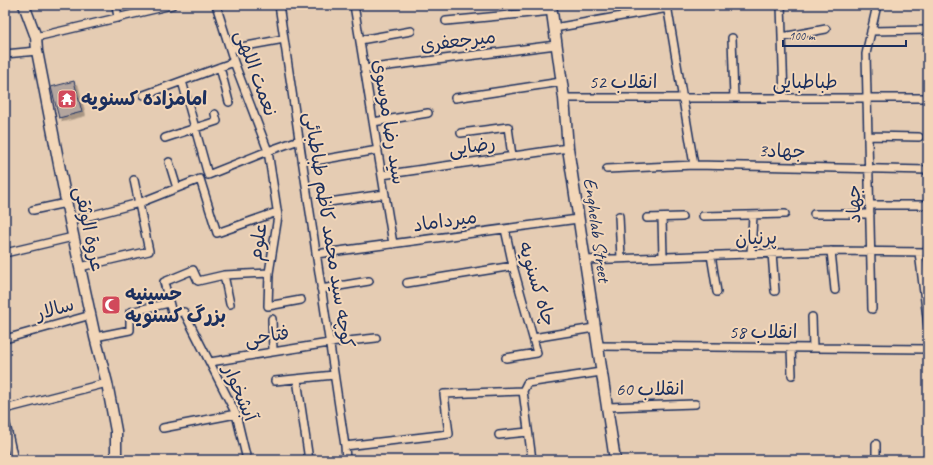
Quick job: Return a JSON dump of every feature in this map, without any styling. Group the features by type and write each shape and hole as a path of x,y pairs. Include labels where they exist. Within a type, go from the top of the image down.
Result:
{"street":[{"name":"عروة الوثقی","path":"24,5 36,37 37,51 66,203 95,337 107,383 116,431 116,460"},
{"path":"116,5 118,18"},
{"path":"36,37 172,5"},
{"name":"نعمت اللهی","path":"216,5 234,62 268,151"},
{"name":"کوچه سید محمد کاظم طباطبائی","path":"279,5 346,460"},
{"name":"سید رضا موسوی","path":"354,5 393,244"},
{"path":"781,5 784,98"},
{"name":"جهاد","path":"872,309 866,54 877,5"},
{"path":"554,28 668,7 694,165"},
{"path":"446,21 551,8"},
{"name":"Enghelab Street","path":"551,8 564,98 568,148 614,460"},
{"path":"782,38 826,29"},
{"path":"871,31 928,30"},
{"path":"360,40 411,31"},
{"path":"732,38 734,98"},
{"path":"230,49 284,39"},
{"name":"میرجعفری","path":"364,69 556,45"},
{"path":"5,54 37,51"},
{"path":"144,95 234,62"},
{"path":"220,67 229,102"},
{"path":"182,81 208,175"},
{"path":"454,98 561,82"},
{"name":"انقلاب 52","path":"564,98 683,98"},
{"name":"طباطبایی","path":"683,98 928,98"},
{"path":"373,122 428,113"},
{"path":"165,138 217,121 215,114"},
{"path":"461,133 508,127 512,156"},
{"path":"868,136 919,137"},
{"path":"70,221 139,203 299,140"},
{"name":"رضایی","path":"382,175 568,148"},
{"path":"320,160 378,150"},
{"name":"علوم","path":"268,151 278,216 269,272 268,306 301,300"},
{"path":"169,162 177,188"},
{"name":"جهاد3","path":"607,169 694,165 928,170"},
{"path":"200,179 216,233 277,212"},
{"path":"80,267 150,250 134,180"},
{"path":"329,202 385,194"},
{"path":"33,210 66,203"},
{"path":"870,204 928,205"},
{"path":"703,216 785,214"},
{"path":"814,214 870,214"},
{"path":"751,254 753,215"},
{"path":"618,216 621,258"},
{"path":"647,218 682,217"},
{"path":"662,218 663,257"},
{"name":"میرداماد","path":"316,254 578,219"},
{"name":"چاه کسنویه","path":"505,229 513,266 533,338 594,328"},
{"path":"5,253 73,237"},
{"path":"831,251 835,290"},
{"name":"پرنیان","path":"584,260 831,251 928,252"},
{"path":"919,252 928,326"},
{"path":"772,253 775,291"},
{"path":"711,255 717,292"},
{"path":"407,283 513,266"},
{"path":"95,337 130,330 130,312 169,303 164,282 193,270 198,281 224,274 269,272"},
{"path":"224,274 230,304"},
{"path":"321,289 369,281"},
{"name":"آبشخوار","path":"169,303 172,313 184,312 236,414 247,460"},
{"name":"سالار","path":"5,339 91,315"},
{"path":"812,317 813,348"},
{"path":"272,319 273,351"},
{"name":"فتاحی","path":"210,362 273,351 376,338"},
{"path":"506,358 537,353 533,338"},
{"name":"انقلاب 58","path":"597,346 928,349"},
{"path":"791,348 792,375"},
{"path":"532,460 522,391 527,383 601,372"},
{"path":"275,381 334,375"},
{"path":"297,379 309,460"},
{"path":"5,409 107,383"},
{"path":"345,446 449,434 444,394 522,391"},
{"name":"انقلاب 60","path":"606,406 695,404"},
{"path":"164,428 236,414"},
{"path":"5,420 14,460"},
{"path":"499,435 528,432"},
{"path":"876,444 876,460"}],"building":[{"name":"امامزاده کسنویه","path":"74,81 82,112 59,118 51,87"}],"place":[{"name":"امامزاده کسنویه","path":"67,99"},
{"name":"حسینیه بزرگ کسنویه","path":"111,305"}]}
